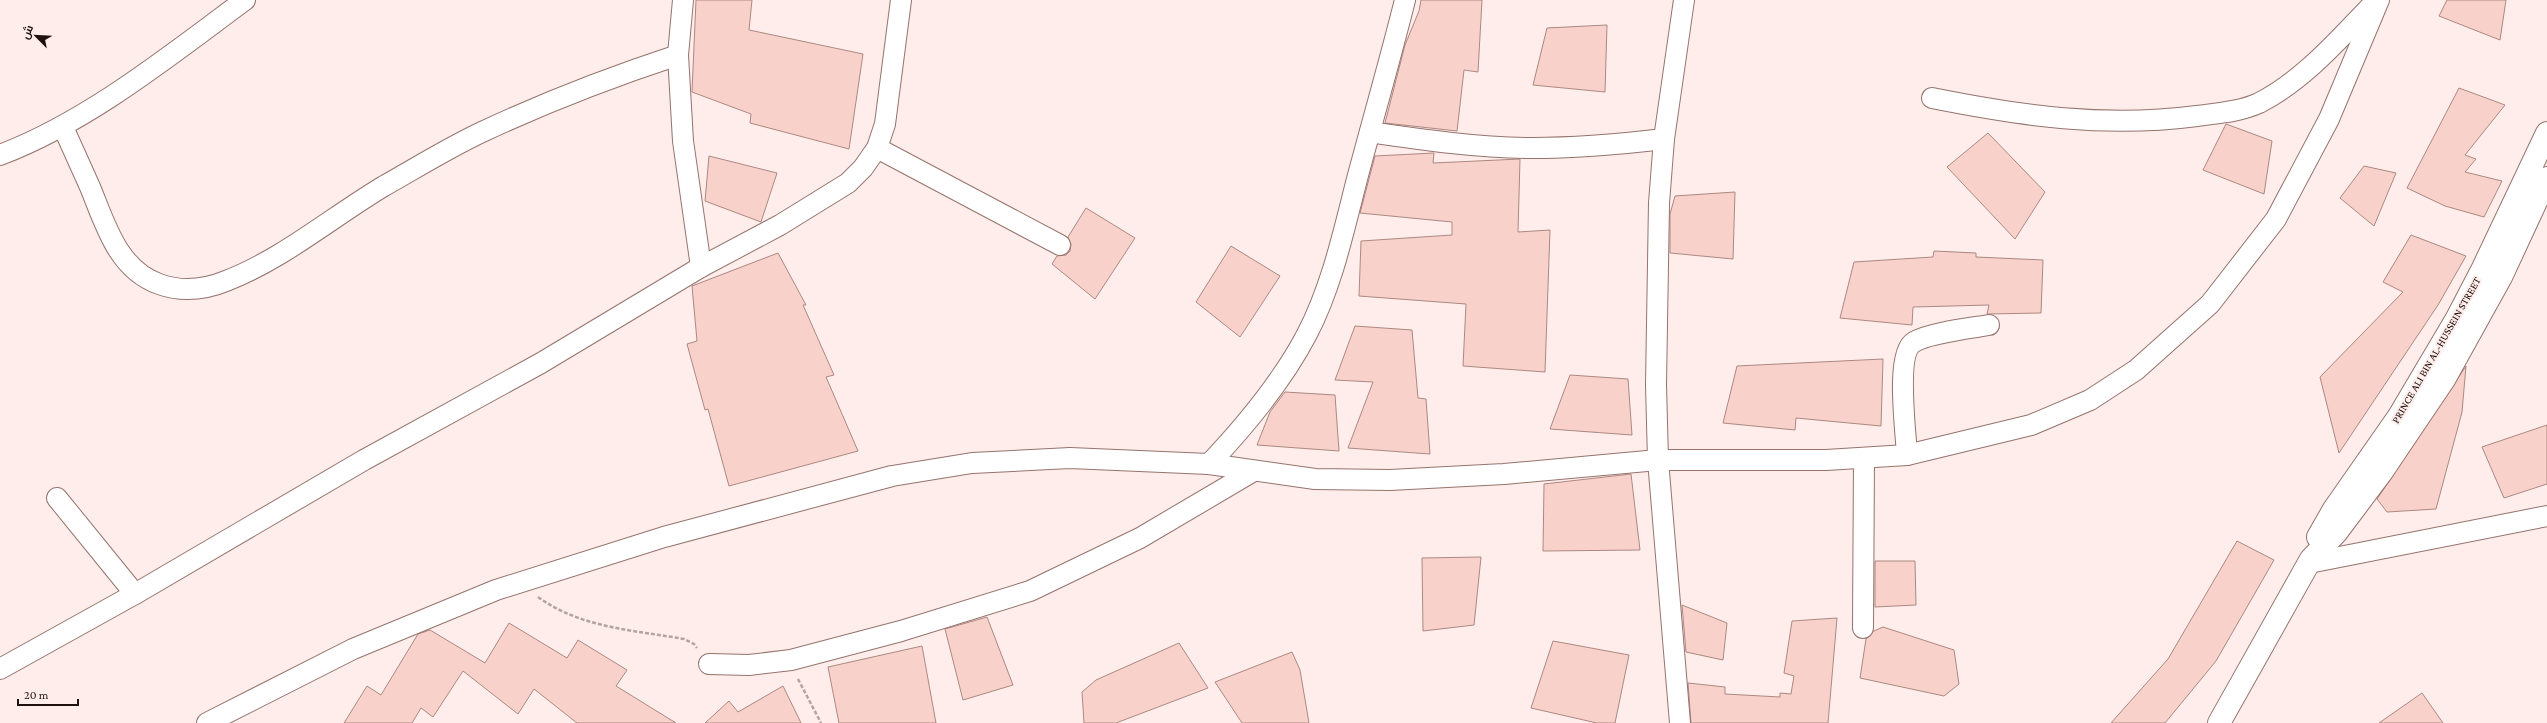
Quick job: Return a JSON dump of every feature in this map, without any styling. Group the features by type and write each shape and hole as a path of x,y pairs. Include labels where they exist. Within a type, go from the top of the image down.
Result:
{"street":[{"path":"0,155 63,127 179,49 245,0"},
{"path":"683,0 678,55 683,141 701,267"},
{"path":"0,669 135,594 253,523 541,363 701,267 780,224 848,184 863,168 877,148 885,124 901,0"},
{"path":"1209,464 1238,434 1285,371 1307,334 1324,296 1405,0"},
{"path":"1680,723 1658,460 1656,385 1659,203 1664,139 1684,0"},
{"path":"1932,98 2001,112 2105,122 2179,118 2236,111 2257,103 2294,81 2378,0"},
{"path":"207,723 353,649 518,583 664,537 892,476 972,463 1070,458 1209,464 1252,472 1315,479 1390,480 1504,474 1658,460 1864,459 1907,455 2032,425 2090,400 2136,370 2210,304 2276,218 2329,119 2378,0"},
{"path":"63,127 112,240 124,259 138,273 158,283 183,290 200,288 226,281 274,256 382,187 480,133 596,82 678,55"},
{"path":"1370,132 1441,142 1533,148 1607,145 1664,139"},
{"name":"PRINCE ALI BIN AL-HUSSEIN STREET","path":"2218,723 2310,561 2324,524 2399,416 2457,318 2483,268 2547,133"},
{"path":"877,148 1060,246"},
{"name":"PRINCE ALI BIN AL-HUSSEIN STREET","path":"2310,561 2336,533 2381,473 2445,378 2501,277 2547,178"},
{"path":"1907,455 1903,373 1907,350 1914,342 1926,338 1989,325"},
{"path":"1863,628 1864,459"},
{"path":"709,664 749,665 791,660 901,631 1030,591 1140,538 1252,472"},
{"path":"57,498 135,594"},
{"path":"2310,561 2547,516"}],"path":[{"path":"518,583 547,604 589,624 684,639 694,644 709,664"},
{"path":"791,660 803,692 821,723"}],"building":[{"path":"696,0 752,0 749,30 863,54 849,149 750,123 751,114 692,92"},
{"path":"1421,0 1482,0 1478,72 1464,70 1457,131 1385,123 1405,45 1419,11"},
{"path":"2447,0 2506,0 2500,40 2439,16"},
{"path":"1607,25 1605,92 1533,85 1547,28"},
{"path":"2459,88 2505,105 2465,155 2476,159 2465,172 2502,181 2484,217 2445,206 2407,188"},
{"path":"2226,124 2272,141 2264,194 2203,170"},
{"path":"1988,133 2045,192 2015,239 1947,167"},
{"path":"1434,153 1433,163 1520,159 1518,232 1550,230 1545,372 1463,366 1466,304 1359,296 1361,241 1452,235 1452,222 1360,213 1375,156"},
{"path":"709,156 777,173 761,222 705,201"},
{"path":"2364,166 2396,173 2374,226 2340,198"},
{"path":"1735,192 1733,259 1670,253 1670,214 1675,196"},
{"path":"1086,208 1135,238 1095,299 1052,264 1057,256 1066,255 1070,251 1071,244 1068,237"},
{"path":"2411,235 2466,256 2438,305 2339,453 2320,377 2403,292 2383,282"},
{"path":"1231,246 1280,276 1240,337 1196,302"},
{"path":"1934,251 1976,253 1976,257 2043,260 2041,313 1987,314 1989,305 1913,307 1912,325 1840,318 1854,262 1933,257"},
{"path":"778,253 806,305 803,305 834,375 826,377 858,451 729,486 708,409 705,410 687,344 697,341 692,286"},
{"path":"1355,326 1412,330 1418,398 1426,399 1430,454 1348,448 1373,382 1335,380"},
{"path":"1883,359 1881,426 1796,418 1795,430 1723,423 1737,366"},
{"path":"2466,366 2462,412 2436,509 2387,512 2377,499"},
{"path":"1570,375 1628,379 1632,435 1550,429"},
{"path":"1285,392 1335,395 1339,451 1257,445 1270,412"},
{"path":"2547,425 2547,484 2504,498 2482,447"},
{"path":"1631,474 1640,550 1543,551 1544,484"},
{"path":"2237,541 2274,560 2216,661 2165,723 2111,723 2168,659"},
{"path":"1481,557 1474,625 1423,631 1422,558"},
{"path":"1875,561 1915,561 1916,605 1875,607"},
{"path":"1682,605 1727,623 1723,660 1686,652"},
{"path":"987,617 1013,685 963,700 945,629"},
{"path":"1837,618 1828,723 1691,723 1688,683 1725,687 1725,694 1780,697 1780,693 1791,694 1794,676 1784,673 1792,621"},
{"path":"509,623 567,658 578,640 627,670 616,686 676,723 577,723 534,689 518,714 463,671 433,717 421,708 412,723 344,723 367,686 381,695 418,634 430,630 485,663"},
{"path":"1883,627 1954,650 1959,684 1944,696 1860,678 1866,639 1874,631"},
{"path":"1553,641 1629,655 1615,723 1597,723 1531,708"},
{"path":"1179,643 1208,688 1116,723 1084,723 1082,692 1096,680"},
{"path":"922,646 936,723 839,723 828,667"},
{"path":"1292,652 1300,670 1309,723 1242,723 1215,682"},
{"path":"783,686 801,723 705,723 729,701 738,712"},
{"path":"2422,693 2443,723 2379,723"}]}
